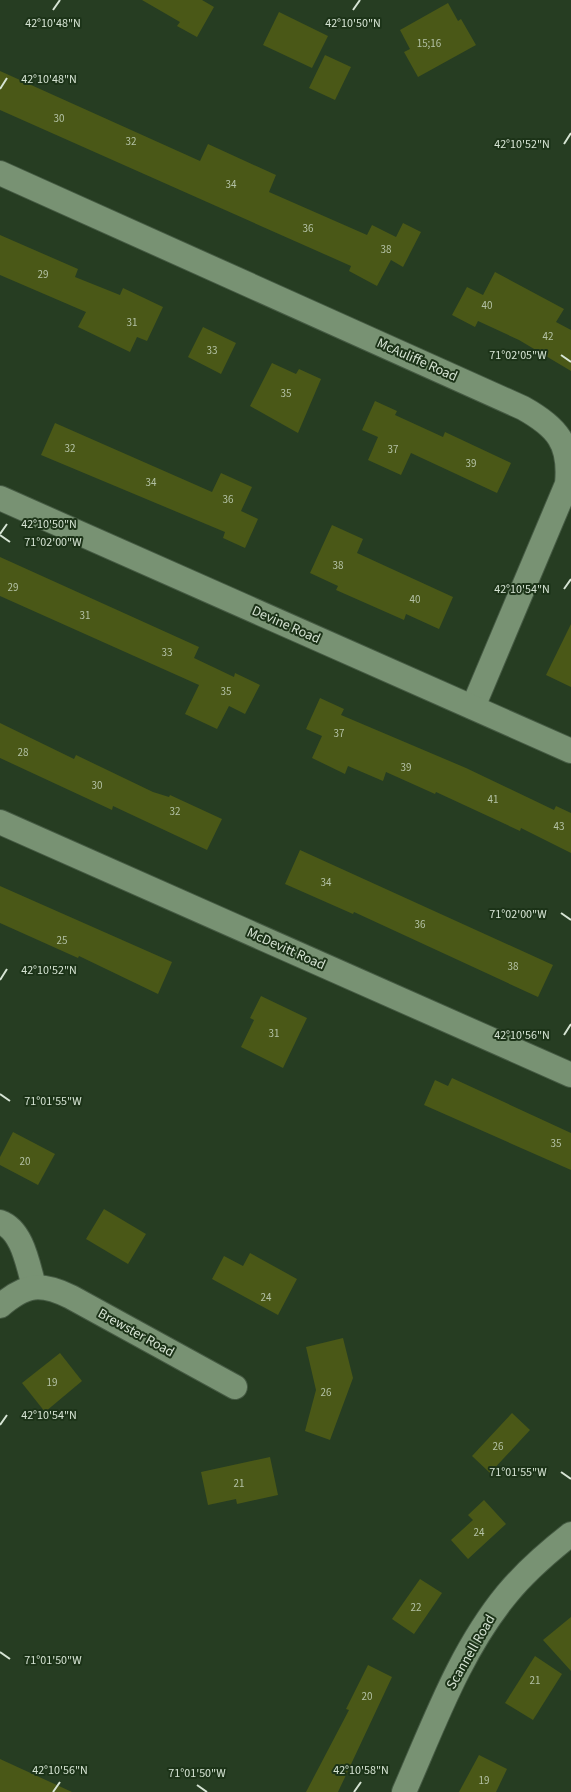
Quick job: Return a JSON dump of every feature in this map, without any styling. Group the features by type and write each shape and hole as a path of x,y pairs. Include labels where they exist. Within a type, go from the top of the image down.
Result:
{"street":[{"name":"McAuliffe Road","path":"0,173 523,408 549,424 559,434 571,456 568,484 473,707"},
{"name":"Devine Road","path":"0,498 571,751"},
{"name":"McDevitt Road","path":"0,822 571,1075"},
{"path":"0,1222 13,1232 20,1243 34,1286 21,1291 0,1306"},
{"name":"Brewster Road","path":"34,1286 47,1287 71,1297 235,1387"},
{"name":"Scannell Road","path":"404,1792 446,1695 480,1632 522,1577 571,1534"}],"building":[{"path":"142,0 202,0 214,7 197,37 177,26 180,22"},
{"path":"448,3 458,21 461,19 476,45 418,77 404,52 410,49 400,30"},
{"path":"279,12 328,36 312,68 263,45"},
{"path":"325,55 351,67 335,100 309,88"},
{"path":"0,71 200,161 208,144 276,175 269,192 367,235 372,225 396,237 403,223 421,232 403,267 391,260 377,286 349,271 351,266 0,110"},
{"path":"0,235 78,269 75,277 120,295 123,288 163,307 147,341 137,337 130,352 78,327 86,312 0,275"},
{"path":"495,272 564,309 556,322 571,330 571,371 519,340 478,321 475,327 452,315 467,287 483,295"},
{"path":"203,327 236,343 221,374 188,357"},
{"path":"272,363 296,374 299,369 321,379 298,433 250,406"},
{"path":"375,401 397,411 395,415 443,437 445,432 511,463 497,493 411,453 401,475 368,460 378,437 362,430"},
{"path":"55,423 212,492 221,473 252,487 241,511 258,519 245,548 223,538 225,532 41,455"},
{"path":"332,525 363,539 357,553 453,597 439,629 406,614 404,620 336,590 338,586 310,573"},
{"path":"0,557 199,647 194,658 234,677 235,673 260,685 245,714 229,706 217,729 185,714 199,685 0,596"},
{"path":"571,624 571,687 546,675"},
{"path":"320,698 344,709 341,715 466,768 554,810 556,806 571,813 571,853 521,828 520,831 436,792 435,794 386,772 383,781 348,766 345,774 312,758 322,736 306,729"},
{"path":"0,723 74,759 76,755 153,792 169,797 170,795 222,819 207,850 113,806 112,810 0,758"},
{"path":"300,850 553,965 538,997 354,912 353,914 285,884"},
{"path":"0,886 172,962 158,994 79,956 78,958 0,923"},
{"path":"261,996 307,1018 283,1068 241,1047 254,1020 250,1018"},
{"path":"452,1078 571,1133 571,1170 424,1105 435,1080 448,1086"},
{"path":"13,1132 55,1154 38,1185 0,1165 0,1157"},
{"path":"104,1209 146,1234 128,1264 86,1239"},
{"path":"250,1253 297,1279 278,1315 212,1279 224,1256 243,1266"},
{"path":"343,1338 353,1378 330,1440 305,1431 316,1390 306,1347"},
{"path":"60,1353 82,1381 45,1412 22,1383"},
{"path":"512,1413 530,1430 490,1473 472,1456"},
{"path":"270,1457 278,1495 237,1504 236,1499 208,1505 201,1472"},
{"path":"484,1500 506,1524 468,1559 451,1540 473,1520 468,1515"},
{"path":"420,1579 442,1593 414,1634 392,1619"},
{"path":"571,1617 571,1671 543,1640"},
{"path":"535,1656 562,1674 533,1720 505,1703"},
{"path":"368,1665 392,1677 338,1792 306,1792 349,1710 346,1709"},
{"path":"479,1755 507,1769 496,1792 459,1792"},
{"path":"0,1759 72,1792 0,1792"}]}
